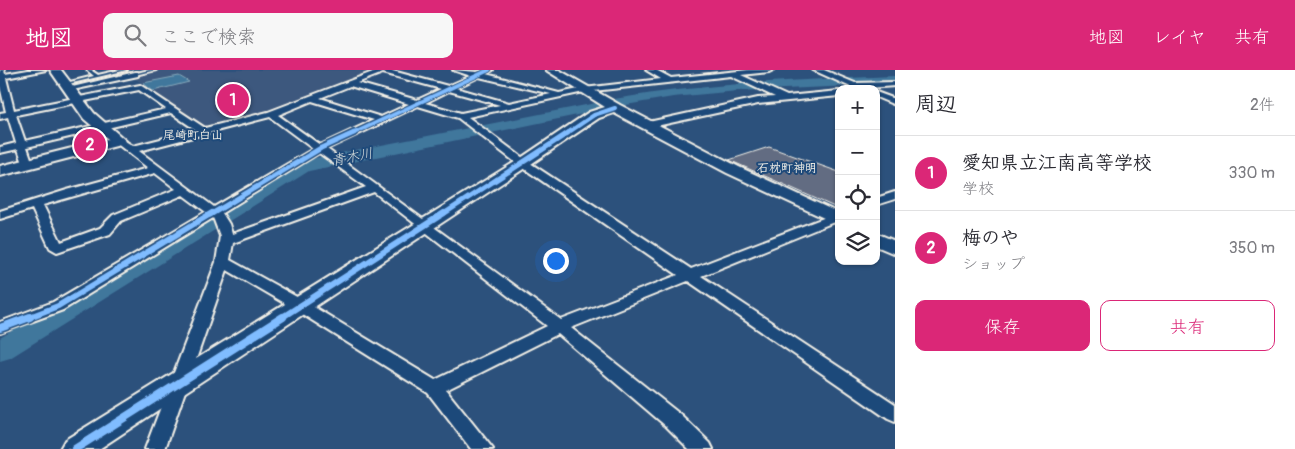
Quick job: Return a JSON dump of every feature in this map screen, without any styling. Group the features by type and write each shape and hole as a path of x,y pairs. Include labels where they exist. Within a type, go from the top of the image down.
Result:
{"street":[{"path":"28,164 0,75 53,70 89,116 218,215 227,231 228,240 223,262 155,449"},
{"path":"0,171 202,130 207,131 271,114 384,70 509,105"},
{"path":"457,70 558,94"},
{"path":"0,328 58,306 218,215 321,148 489,70"},
{"path":"551,70 615,108 733,170 835,217"},
{"path":"650,70 668,80"},
{"path":"722,70 786,98"},
{"path":"461,116 584,90 769,70"},
{"path":"817,70 854,85"},
{"path":"66,86 135,74"},
{"path":"850,83 895,84"},
{"path":"351,84 461,116 523,163 895,414"},
{"path":"0,116 140,87 202,130"},
{"path":"647,125 758,101 835,93"},
{"path":"880,96 895,102"},
{"path":"312,98 382,120"},
{"path":"75,449 523,163 594,115 615,108"},
{"path":"0,150 172,110"},
{"path":"271,114 321,148 559,327 674,421 677,426 703,449"},
{"path":"0,214 71,192 157,169"},
{"path":"228,240 375,188"},
{"path":"36,204 57,248 105,231 117,218 186,190"},
{"path":"880,201 895,195"},
{"path":"434,388 559,327 835,219"},
{"path":"880,241 895,248"},
{"path":"223,262 434,388 483,449"}],"lane":[{"path":"91,70 89,70 96,76"},
{"path":"66,86 114,71 124,70"},
{"path":"135,74 154,70"}],"shaded area":[{"path":"139,70 381,70 271,110 209,128 203,127 133,77 77,89 74,86"},
{"path":"179,76 189,82 153,91 143,83"}],"building":[{"path":"769,147 835,171 835,207 729,160"}],"waterway":[{"name":"青木川","path":"614,103 673,93 738,87 895,80"},
{"name":"青木川","path":"0,351 303,167 601,106"}],"cycle path":[{"path":"0,328 58,306 321,148 489,70"},
{"path":"75,449 523,163 594,115 615,108"}],"place":[{"name":"愛知県立江南高等学校","path":"233,100"},
{"name":"梅のや","path":"90,145"}],"district":[{"name":"尾崎町白山","path":"193,135"},
{"name":"石枕町神明","path":"787,168"}]}
